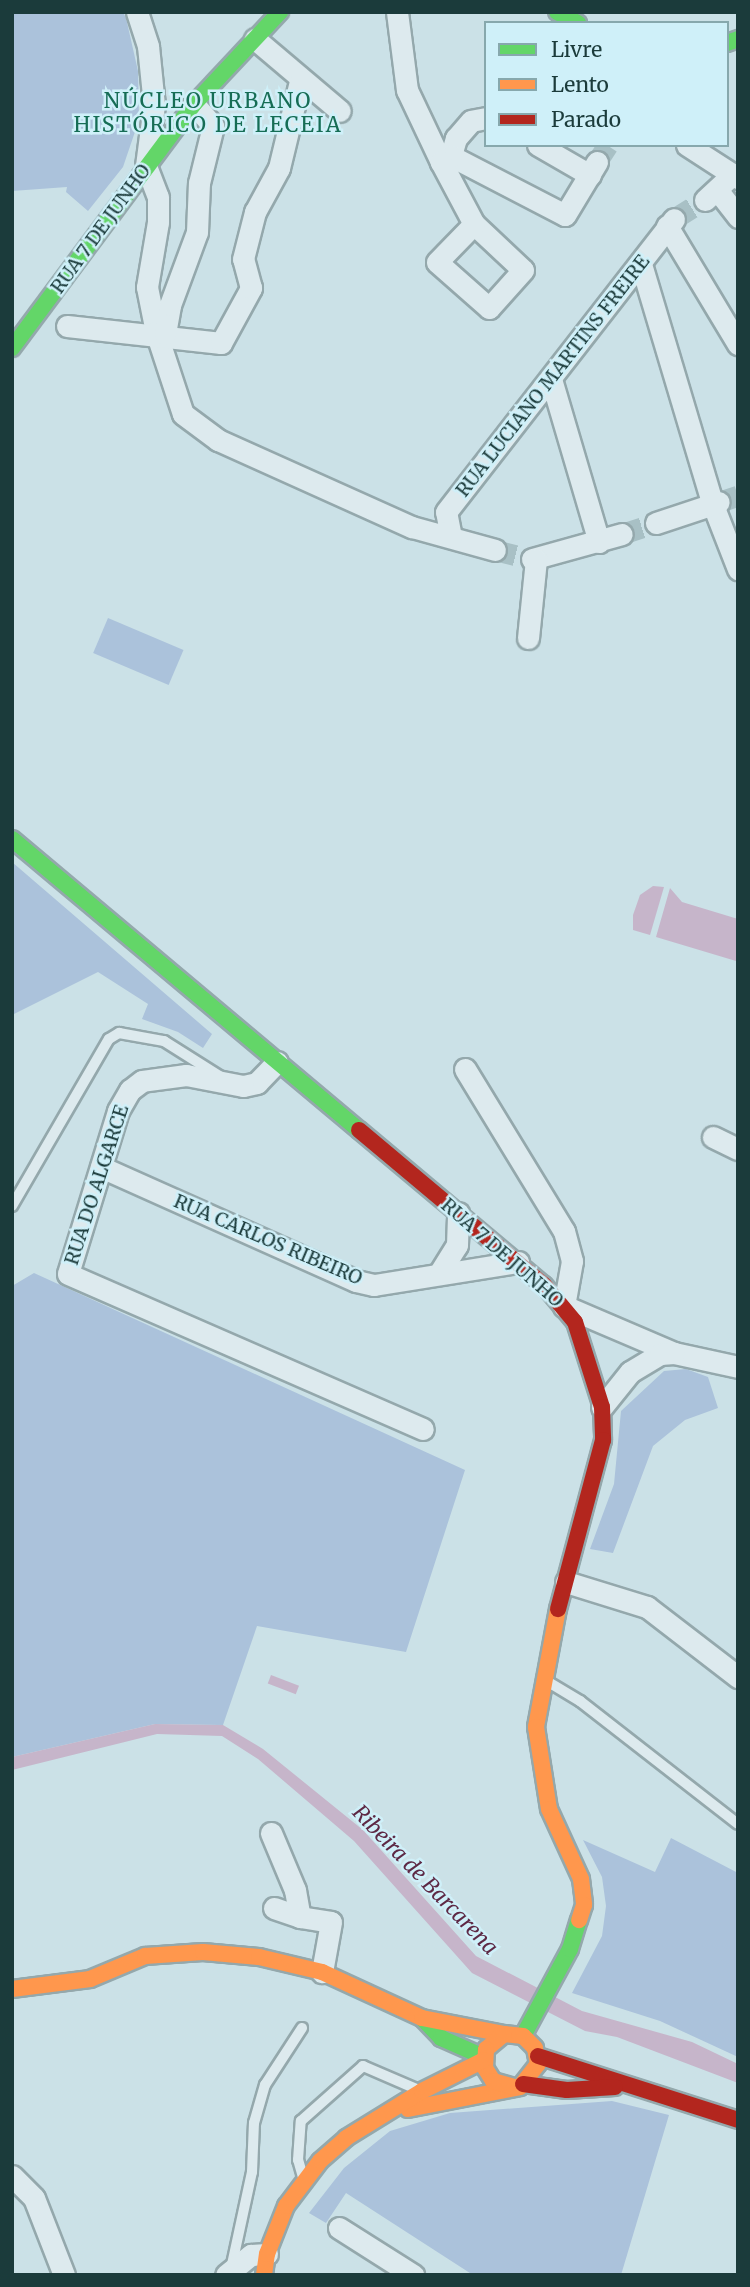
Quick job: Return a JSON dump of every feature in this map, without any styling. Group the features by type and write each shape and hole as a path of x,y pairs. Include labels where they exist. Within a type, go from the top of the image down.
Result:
{"main road":[{"path":"557,12 576,21"},
{"name":"RUA 7 DE JUNHO","path":"12,348 194,104 275,14"},
{"name":"RUA 7 DE JUNHO","path":"12,839 518,1262 564,1306 582,1341 602,1407 598,1465 542,1679 536,1727 541,1780 584,1892 578,1933 523,2036"},
{"path":"12,1989 90,1979 132,1965 145,1956 203,1952 259,1956 322,1972 422,2018 523,2036 538,2056 738,2120"},
{"path":"422,2018 441,2038 484,2059 493,2081 567,2090 627,2086"},
{"path":"266,2264 286,2206 304,2180 346,2138 426,2089 484,2059 491,2043 504,2034"},
{"path":"426,2089 444,2054 441,2038"},
{"path":"382,2116 519,2086 535,2072 538,2056"}],"street":[{"path":"136,12 148,46 154,105 146,166 158,197 147,287 183,414 218,440 412,527 495,550"},
{"path":"397,12 407,90 446,159 474,224"},
{"path":"255,38 300,81 340,111"},
{"path":"67,326 161,333 221,343 251,288 243,259 255,212 279,168 300,81"},
{"path":"161,333 197,233 199,183 213,125 194,104"},
{"path":"446,159 456,138 471,121 484,118"},
{"path":"446,159 565,215 594,168 543,147"},
{"path":"690,147 736,176 712,195 738,218"},
{"name":"RUA LUCIANO MARTINS FREIRE","path":"451,537 446,512 671,223 738,344"},
{"path":"641,264 738,569"},
{"path":"551,379 600,542"},
{"path":"656,523 716,504"},
{"path":"528,638 534,559 622,534"},
{"name":"RUA DO ALGARCE","path":"277,1062 257,1083 243,1086 186,1074 142,1081 130,1090 118,1111 68,1274 423,1429"},
{"path":"466,1069 564,1231 572,1261 564,1306 674,1353 738,1367"},
{"path":"713,1136 738,1149"},
{"name":"RUA CARLOS RIBEIRO","path":"101,1167 356,1281 374,1285 440,1272 518,1262"},
{"path":"440,1272 457,1245 458,1213"},
{"path":"602,1407 629,1372 660,1354 674,1353"},
{"path":"566,1582 647,1607 738,1677"},
{"path":"271,1833 295,1890 300,1917"},
{"path":"275,1908 300,1917 331,1922 322,1972"},
{"path":"12,2176 34,2198 64,2275"},
{"path":"340,2228 413,2275"},
{"path":"228,2274 251,2255 266,2264"}],"lane":[{"path":"12,1206 109,1039 119,1033 164,1041 229,1082"},
{"path":"542,1679 580,1701 738,1824"},
{"path":"228,2274 252,2172 254,2123 261,2098 282,2054 302,2028"},
{"path":"304,2180 298,2160 301,2121 363,2066 426,2089"}],"shaded area":[{"path":"12,12 123,12 126,18 138,71 139,120 123,167 88,211 66,192 67,187 12,191"},
{"path":"108,618 183,650 169,685 93,653"},
{"path":"12,862 212,1034 203,1048 178,1032 142,1019 148,1004 98,972 12,1015"},
{"path":"653,886 664,887 650,935 633,930 633,915 640,895"},
{"path":"670,888 682,902 738,919 736,961 656,937"},
{"path":"34,1273 465,1470 406,1652 257,1626 223,1725 155,1724 12,1757 12,1286"},
{"path":"686,1369 708,1377 718,1408 685,1420 653,1446 613,1553 590,1549 614,1484 621,1411 664,1371"},
{"path":"271,1675 299,1686 296,1694 268,1683"},
{"path":"155,1724 223,1725 263,1749 363,1830 476,1956 582,2011 692,2042 738,2064 738,2083 617,2037 585,2031 472,1973 354,1841 258,1759 222,1736 157,1734 12,1770 12,1757"},
{"path":"671,1838 738,1873 738,2057 660,2021 572,1993 602,1936 606,1906 602,1877 583,1840 655,1872"},
{"path":"612,2101 669,2115 621,2275 473,2275 346,2193 326,2223 309,2213 344,2168 390,2131 450,2113"}],"tunnel":[{"path":"597,162 607,147"},
{"path":"674,219 705,200"},
{"path":"719,502 738,496"},
{"path":"622,534 656,523"},
{"path":"495,550 532,559"}],"traffic: fast":[{"path":"12,348 194,104 280,12"},
{"path":"557,12 574,21"},
{"path":"729,42 738,39"},
{"path":"12,839 359,1130"},
{"path":"523,2036 570,1949 579,1920"},
{"path":"422,2018 441,2038 484,2057"}],"traffic: slow":[{"path":"558,1609 536,1727 549,1809 581,1879 584,1905 579,1920"},
{"path":"12,1989 90,1979 145,1956 203,1952 259,1957 322,1972 422,2018 504,2034"},
{"path":"408,2109 520,2087 538,2064 535,2048 523,2036 504,2034 486,2049 485,2068 493,2081 514,2087"},
{"path":"264,2275 267,2254 286,2206 320,2161 346,2138 422,2091 484,2060"}],"traffic: jam":[{"path":"359,1130 544,1285 575,1322 602,1407 603,1440 558,1609"},
{"path":"538,2056 738,2120"},
{"path":"523,2084 567,2090 615,2087"}],"district":[{"name":"NÚCLEO URBANO HISTÓRICO DE LECEIA","path":"208,113"}],"water label":[{"name":"Ribeira de Barcarena","path":"425,1880"}]}
